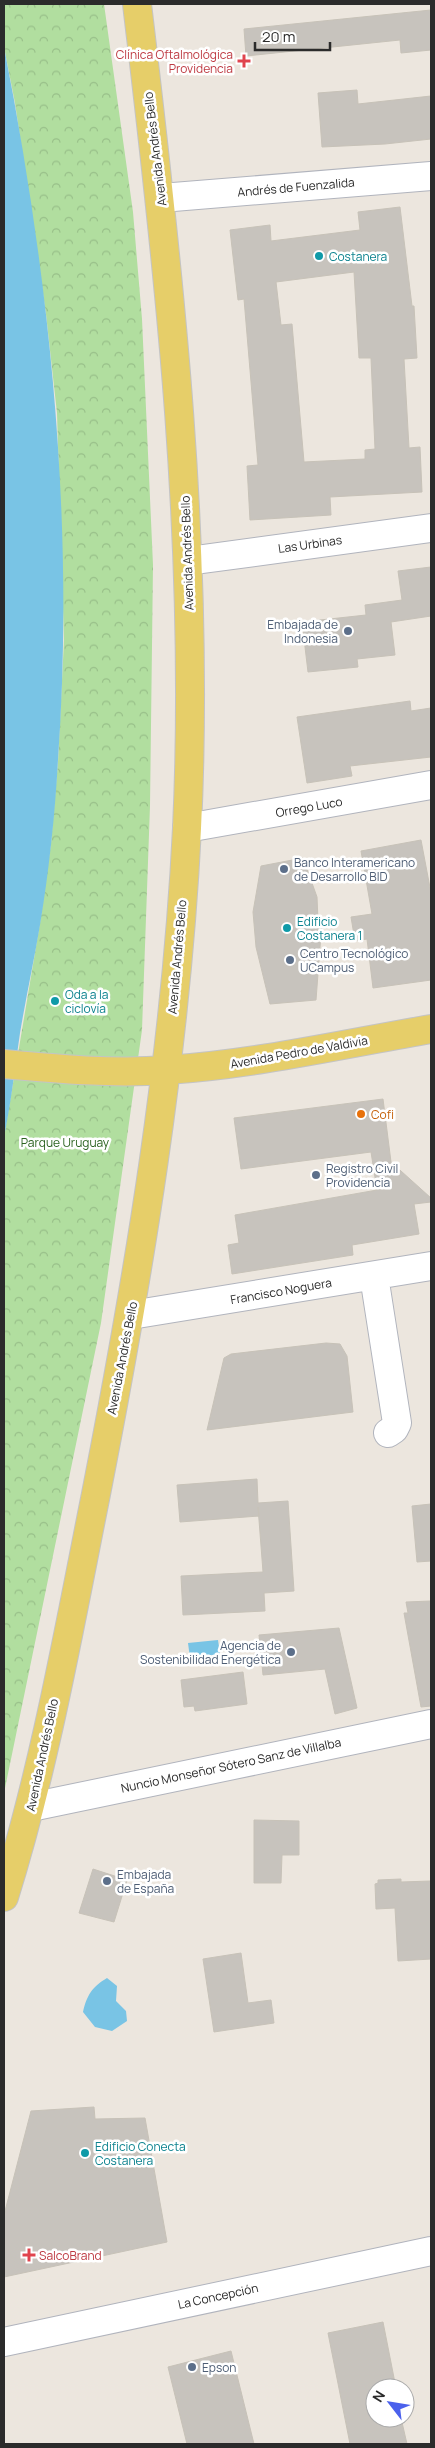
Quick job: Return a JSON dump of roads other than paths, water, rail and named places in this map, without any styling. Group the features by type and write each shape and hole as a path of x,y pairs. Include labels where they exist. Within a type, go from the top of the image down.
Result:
{"main road":[{"name":"Avenida Andrés Bello","path":"4,1897 30,1807 71,1619 131,1315 167,1070 187,828 190,680 188,561 178,378 161,198 137,4"},
{"name":"Avenida Pedro de Valdivia","path":"13,1065 101,1072 167,1070 232,1063 431,1029"}],"street":[{"name":"Andrés de Fuenzalida","path":"161,198 431,176"},
{"name":"Las Urbinas","path":"188,561 431,528"},
{"name":"Orrego Luco","path":"187,828 431,786"},
{"name":"Francisco Noguera","path":"131,1315 431,1266"},
{"path":"374,1276 397,1424 388,1433"},
{"name":"Nuncio Monseñor Sótero Sanz de Villalba","path":"30,1807 431,1724"},
{"name":"La Concepción","path":"4,2342 431,2251"}],"water":[{"path":"4,47 20,135 46,313 61,491 63,580 62,670 57,781 51,843 40,925 20,1033 4,1137"},
{"path":"218,1640 220,1654 190,1658 188,1643"},
{"path":"107,1978 117,1986 116,2001 126,2011 127,2021 112,2031 95,2027 83,2012 91,1992"}],"place":[{"name":"Clínica Oftalmológica Providencia","path":"244,61"},
{"name":"Costanera","path":"319,256"},
{"name":"Embajada de Indonesia","path":"348,631"},
{"name":"Banco Interamericano de Desarrollo BID","path":"284,869"},
{"name":"Edificio Costanera 1","path":"287,928"},
{"name":"Centro Tecnológico UCampus","path":"290,960"},
{"name":"Oda a la ciclovía","path":"55,1001"},
{"name":"Cofi","path":"361,1114"},
{"name":"Registro Civil Providencia","path":"316,1175"},
{"name":"Agencia de Sostenibilidad Energética","path":"291,1652"},
{"name":"Embajada de España","path":"107,1881"},
{"name":"Edificio Conecta Costanera","path":"85,2153"},
{"name":"SalcoBrand","path":"29,2255"},
{"name":"Epson","path":"192,2367"}],"park label":[{"name":"Parque Uruguay","path":"65,1142"}]}
